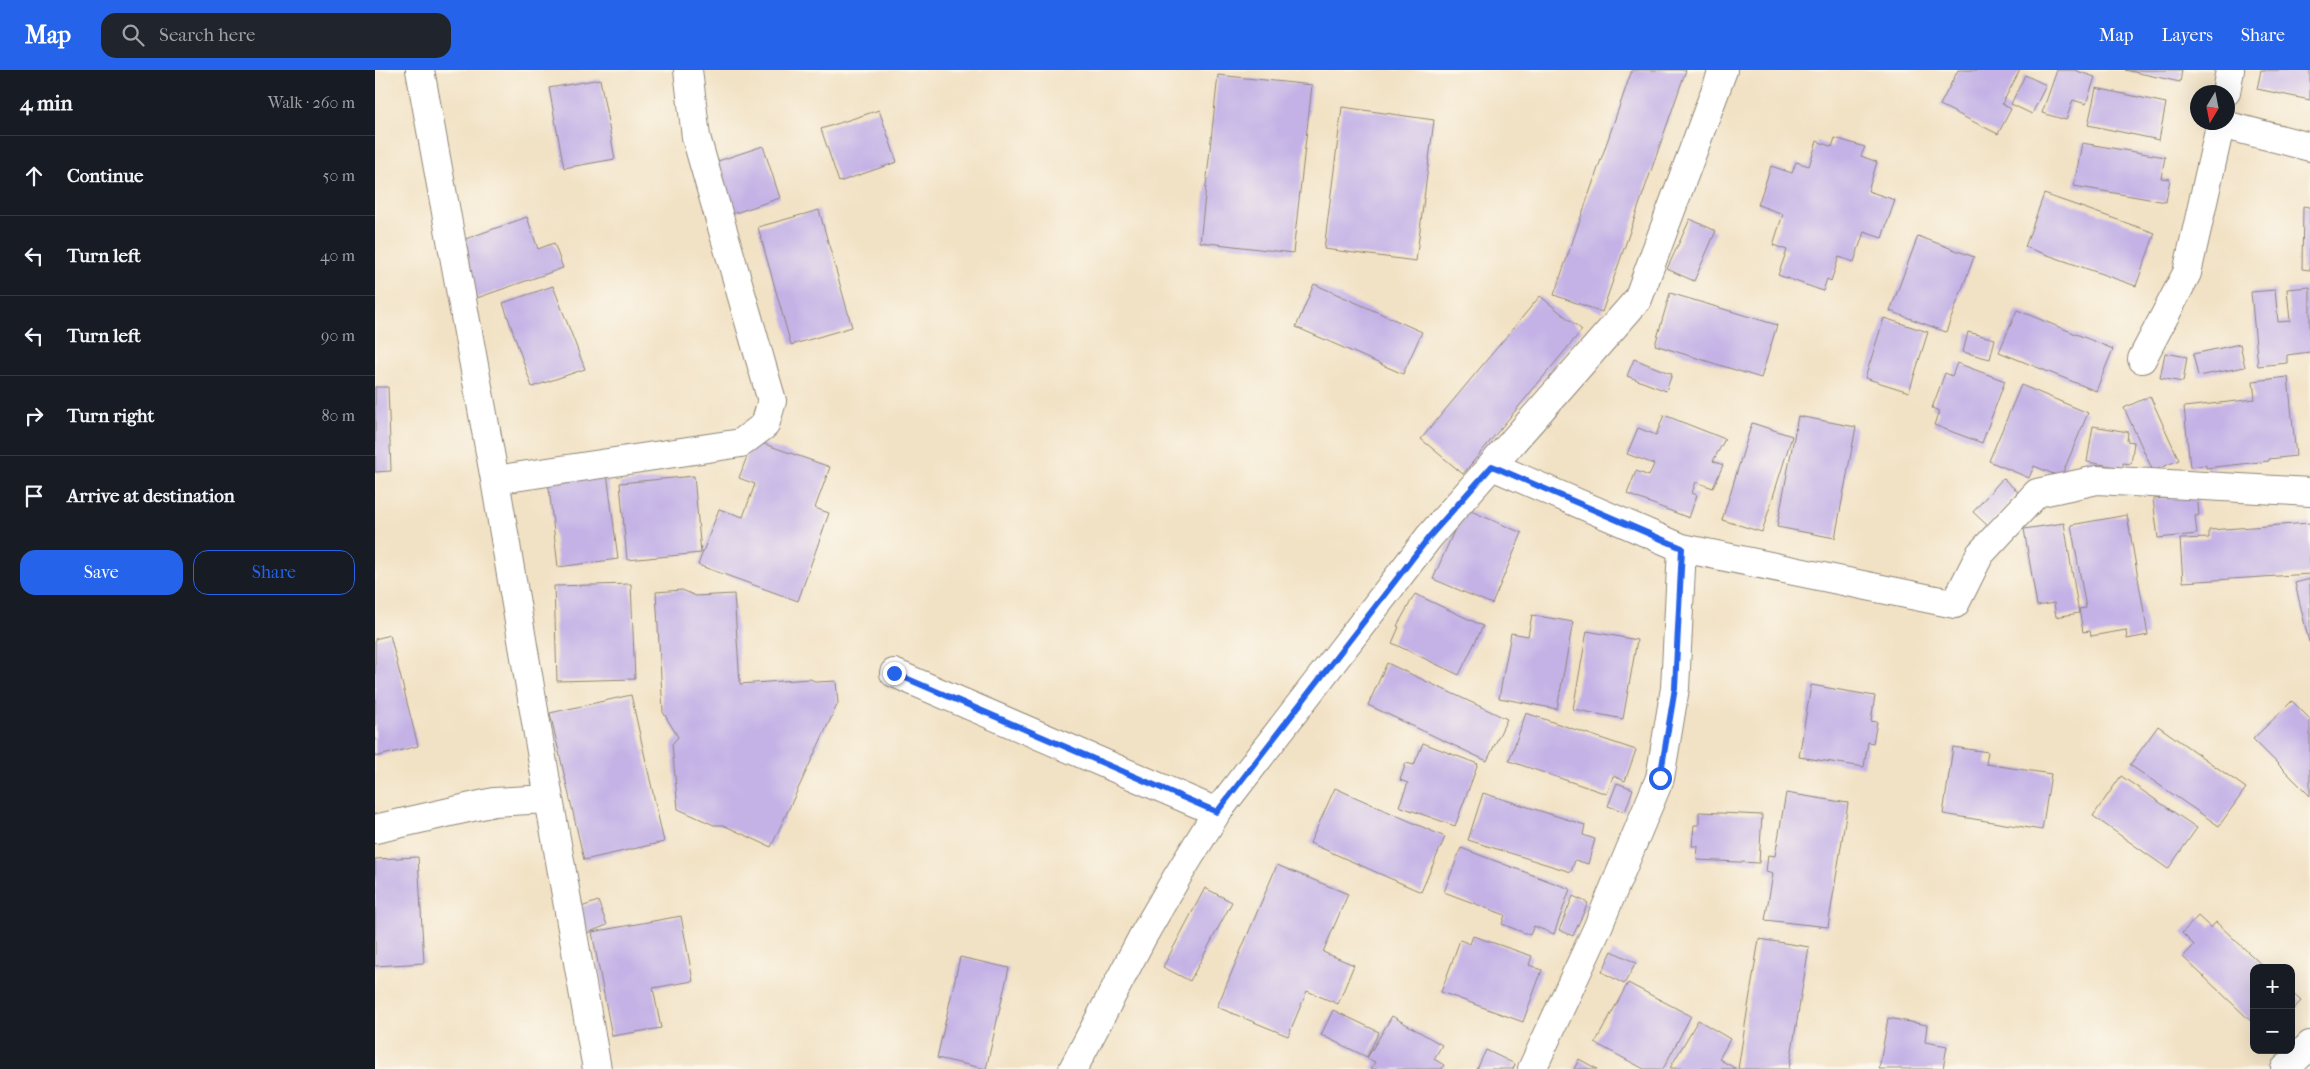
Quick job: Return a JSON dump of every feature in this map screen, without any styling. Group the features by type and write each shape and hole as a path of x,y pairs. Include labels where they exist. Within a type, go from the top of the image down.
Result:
{"street":[{"path":"420,70 495,480 597,1069"},
{"path":"495,480 741,443 765,425 772,401 696,137 688,70"},
{"path":"1073,1069 1153,919 1217,812 1429,537 1638,299 1723,70"},
{"path":"2227,85 2230,70"},
{"path":"2235,127 2310,147"},
{"path":"2142,358 2187,273 2219,130"},
{"path":"1492,466 1682,548 1955,604 1980,554 2037,493 2097,480 2310,492"},
{"path":"1532,1069 1597,929 1660,778 1675,688 1682,548"},
{"path":"894,673 1217,812"},
{"path":"375,829 494,802 549,799"},
{"path":"2285,1069 2310,1045"}],"building":[{"path":"1632,70 1686,70 1602,312 1554,295"},
{"path":"1958,70 2020,70 2002,104 2011,109 1998,134 1940,105"},
{"path":"2057,70 2074,70 2095,77 2086,104 2073,100 2066,120 2042,113"},
{"path":"2125,70 2182,70 2180,82"},
{"path":"2261,70 2310,70 2310,100 2257,89"},
{"path":"1218,75 1312,85 1293,253 1200,242"},
{"path":"2025,75 2046,85 2032,114 2011,104"},
{"path":"600,79 615,159 564,168 549,88"},
{"path":"2096,88 2166,103 2159,140 2088,125"},
{"path":"1342,107 1434,120 1416,261 1324,249"},
{"path":"879,110 897,162 839,182 821,129"},
{"path":"1835,138 1865,147 1861,156 1877,162 1868,191 1895,200 1882,238 1864,232 1854,262 1839,257 1831,281 1827,279 1823,291 1778,275 1787,250 1773,245 1783,214 1758,205 1771,166 1792,173 1796,162 1809,166 1817,141 1832,147"},
{"path":"2082,143 2165,157 2161,178 2170,179 2166,202 2074,186"},
{"path":"763,146 780,198 729,215 712,163"},
{"path":"2044,194 2155,233 2136,286 2025,247"},
{"path":"2303,206 2310,207 2310,270 2302,269"},
{"path":"819,210 852,327 791,345 758,227"},
{"path":"527,217 538,249 554,243 563,268 477,298 457,242"},
{"path":"1690,219 1716,231 1694,281 1667,269"},
{"path":"1918,236 1974,257 1946,332 1890,311"},
{"path":"1314,284 1422,332 1403,374 1296,327"},
{"path":"553,286 585,369 532,387 503,303"},
{"path":"2310,287 2310,352 2287,355 2287,363 2258,366 2251,292 2275,290 2278,322 2290,321 2287,289"},
{"path":"1670,293 1777,325 1761,378 1655,345"},
{"path":"1540,296 1582,330 1463,474 1421,439"},
{"path":"2017,310 2113,349 2096,391 1999,352"},
{"path":"1884,318 1928,332 1909,392 1865,378"},
{"path":"1968,332 1995,339 1990,359 1963,352"},
{"path":"2240,344 2245,367 2198,376 2193,354"},
{"path":"2165,353 2187,357 2183,382 2160,378"},
{"path":"1634,359 1672,374 1666,391 1627,376"},
{"path":"1957,363 2005,381 1982,443 1934,425 1939,411 1932,408 1945,373 1952,376"},
{"path":"2288,377 2296,456 2206,468 2206,465 2190,467 2184,407 2255,399 2253,381"},
{"path":"2021,385 2088,413 2061,477 2034,466 2029,478 1989,461"},
{"path":"375,387 388,387 391,471 375,472"},
{"path":"2150,396 2179,460 2153,471 2124,408"},
{"path":"1664,415 1725,439 1713,461 1723,465 1713,488 1696,482 1692,493 1697,495 1689,518 1627,494 1636,471 1649,476 1654,464 1627,454 1638,428 1656,435"},
{"path":"1798,416 1856,427 1835,538 1777,527"},
{"path":"1752,423 1792,436 1762,532 1722,520"},
{"path":"2093,426 2128,432 2127,441 2134,442 2131,464 2123,463 2123,468 2087,462"},
{"path":"753,440 830,467 815,508 829,513 798,601 698,565 719,509 743,517 755,484 739,478"},
{"path":"607,473 618,559 558,567 548,480"},
{"path":"694,476 701,553 627,560 620,483"},
{"path":"2003,478 2018,492 1988,526 1973,512"},
{"path":"2197,495 2199,515 2195,516 2197,534 2158,538 2153,499"},
{"path":"1464,508 1522,533 1492,604 1433,579"},
{"path":"2127,515 2148,635 2127,639 2126,630 2091,636 2090,631 2083,632 2079,609 2086,608 2071,525"},
{"path":"2064,523 2079,613 2056,617 2054,603 2037,606 2024,529"},
{"path":"2310,523 2310,574 2183,582 2180,539 2209,538 2209,530"},
{"path":"2310,579 2310,642 2309,642 2295,583"},
{"path":"631,584 635,679 557,681 554,586"},
{"path":"682,590 696,596 734,594 740,684 810,679 817,682 836,681 838,703 771,847 723,825 714,825 678,809 672,744 678,737 663,712 656,592"},
{"path":"1415,594 1483,626 1459,675 1392,643 1399,627 1397,626"},
{"path":"1532,615 1573,622 1557,709 1499,698 1511,633 1528,636"},
{"path":"1587,631 1637,640 1623,719 1573,709"},
{"path":"390,635 418,746 375,757 375,639"},
{"path":"1387,663 1507,719 1487,761 1368,705"},
{"path":"1811,685 1875,696 1871,721 1877,722 1873,743 1868,742 1864,767 1799,757"},
{"path":"631,695 664,842 584,860 550,713"},
{"path":"2292,701 2310,719 2310,796 2253,739"},
{"path":"1526,713 1636,750 1625,781 1613,776 1607,794 1509,761"},
{"path":"2158,726 2246,788 2219,826 2130,765"},
{"path":"1423,743 1478,764 1455,826 1399,806 1408,783 1400,780 1406,763 1414,765"},
{"path":"1953,747 1988,752 1986,764 2051,774 2042,830 1943,814"},
{"path":"2121,776 2197,828 2168,869 2093,816"},
{"path":"1617,783 1633,789 1625,812 1608,806"},
{"path":"1335,788 1445,837 1421,892 1310,843"},
{"path":"1483,793 1585,825 1583,835 1595,839 1588,864 1575,860 1571,872 1468,840"},
{"path":"1786,793 1848,803 1828,927 1765,920 1773,874 1766,872 1768,855 1775,856"},
{"path":"1699,812 1762,815 1759,863 1697,860 1698,846 1692,846 1694,825 1699,825"},
{"path":"1461,848 1570,889 1554,934 1534,926 1530,935 1502,924 1505,915 1444,892"},
{"path":"418,857 424,963 375,966 375,859"},
{"path":"1277,865 1348,894 1323,952 1354,965 1338,1004 1307,991 1288,1036 1217,1007"},
{"path":"1205,888 1232,902 1190,981 1163,967"},
{"path":"1573,896 1588,903 1573,936 1559,930"},
{"path":"598,901 607,925 582,935 573,910"},
{"path":"681,916 693,981 653,988 661,1028 612,1036 592,932"},
{"path":"2198,916 2211,928 2216,922 2261,964 2250,964 2250,1020 2183,957 2194,945 2182,933"},
{"path":"1473,936 1532,956 1529,965 1542,970 1523,1022 1441,992 1460,940 1470,944"},
{"path":"1759,939 1809,947 1789,1069 1738,1069"},
{"path":"1612,951 1636,963 1624,984 1602,972"},
{"path":"960,957 1009,968 986,1069 937,1058"},
{"path":"1628,983 1691,1016 1663,1069 1644,1069 1595,1043"},
{"path":"2295,996 2301,1001 2295,1008"},
{"path":"1333,1010 1379,1032 1367,1057 1321,1035"},
{"path":"1392,1016 1442,1045 1434,1059 1444,1065 1442,1069 1371,1069 1375,1062 1367,1058"},
{"path":"1888,1018 1927,1025 1925,1042 1947,1046 1943,1069 1879,1069"},
{"path":"1698,1020 1730,1039 1719,1059 1736,1069 1670,1068"},
{"path":"1486,1050 1515,1064 1513,1069 1477,1069"},
{"path":"1579,1059 1597,1069 1574,1069"}],"route":[{"path":"894,673 1217,812 1429,537 1492,466 1682,548 1675,688 1660,778"}]}
